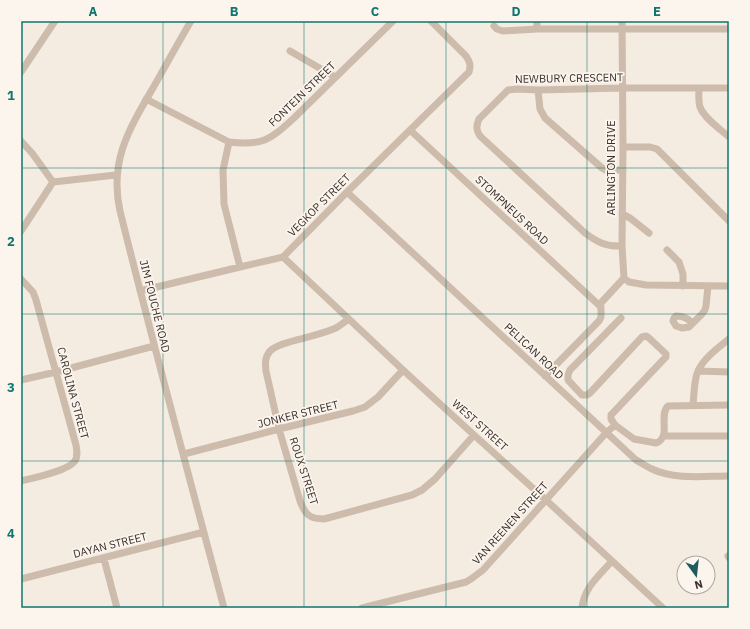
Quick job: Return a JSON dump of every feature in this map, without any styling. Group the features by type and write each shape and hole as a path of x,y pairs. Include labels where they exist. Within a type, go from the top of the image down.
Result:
{"street":[{"path":"21,72 55,21"},
{"name":"JIM FOUCHE ROAD","path":"191,21 133,121 123,145 116,175 118,204 154,346 224,608"},
{"name":"FONTEIN STREET","path":"146,99 229,142 259,142 269,139 277,134 294,118 393,21"},
{"name":"VEGKOP STREET","path":"283,257 469,72 470,62 466,56 431,21"},
{"path":"537,21 537,29"},
{"name":"ARLINGTON DRIVE","path":"622,21 622,246 624,278"},
{"path":"494,26 503,31 537,29 721,30 729,28"},
{"path":"290,51 335,77"},
{"path":"699,88 701,109 707,117 729,137"},
{"name":"NEWBURY CRESCENT","path":"622,246 602,244 595,241 585,233 480,136 477,124 479,119 508,90 729,88"},
{"path":"538,90 540,109 546,118 602,168 606,170 623,170"},
{"name":"STOMPNEUS ROAD","path":"410,130 599,305"},
{"path":"21,141 32,153 52,182"},
{"path":"229,142 223,170 224,204 240,267"},
{"path":"623,147 650,147 657,149 729,221"},
{"path":"52,182 116,175"},
{"path":"21,231 52,182"},
{"name":"PELICAN ROAD","path":"347,192 636,460 653,470 676,476 729,476"},
{"path":"622,214 630,218 649,233"},
{"path":"668,250 679,262 683,274 683,286"},
{"path":"140,291 283,257"},
{"name":"WEST STREET","path":"283,257 403,370 663,608"},
{"path":"545,376 598,321 601,317 599,305 624,278 629,282 646,285 729,286"},
{"name":"CAROLINA STREET","path":"21,279 33,292 36,300 77,453 74,461 66,467 21,481"},
{"path":"692,323 705,310 708,286"},
{"path":"621,318 570,370 568,376 568,380 582,395 587,395 642,337 646,336 649,338 666,354 666,357 611,415 611,419 615,425 634,439 656,443 664,436 664,414 668,406 729,405"},
{"name":"ROUX STREET","path":"349,319 337,328 274,347 267,355 265,362 279,429 303,510 307,514 318,519 324,519 412,495 422,490 435,479 474,435"},
{"path":"694,406 696,377 698,371 718,347 729,339"},
{"path":"21,380 154,346"},
{"name":"JONKER STREET","path":"184,454 279,429 352,412 365,407 403,370"},
{"path":"698,371 729,372"},
{"name":"VAN REENEN STREET","path":"362,608 466,582 471,579 483,570 606,433 615,425"},
{"path":"664,436 729,436"},
{"name":"DAYAN STREET","path":"21,579 204,532"},
{"path":"104,558 117,608"},
{"path":"582,608 588,589 612,561"}]}
